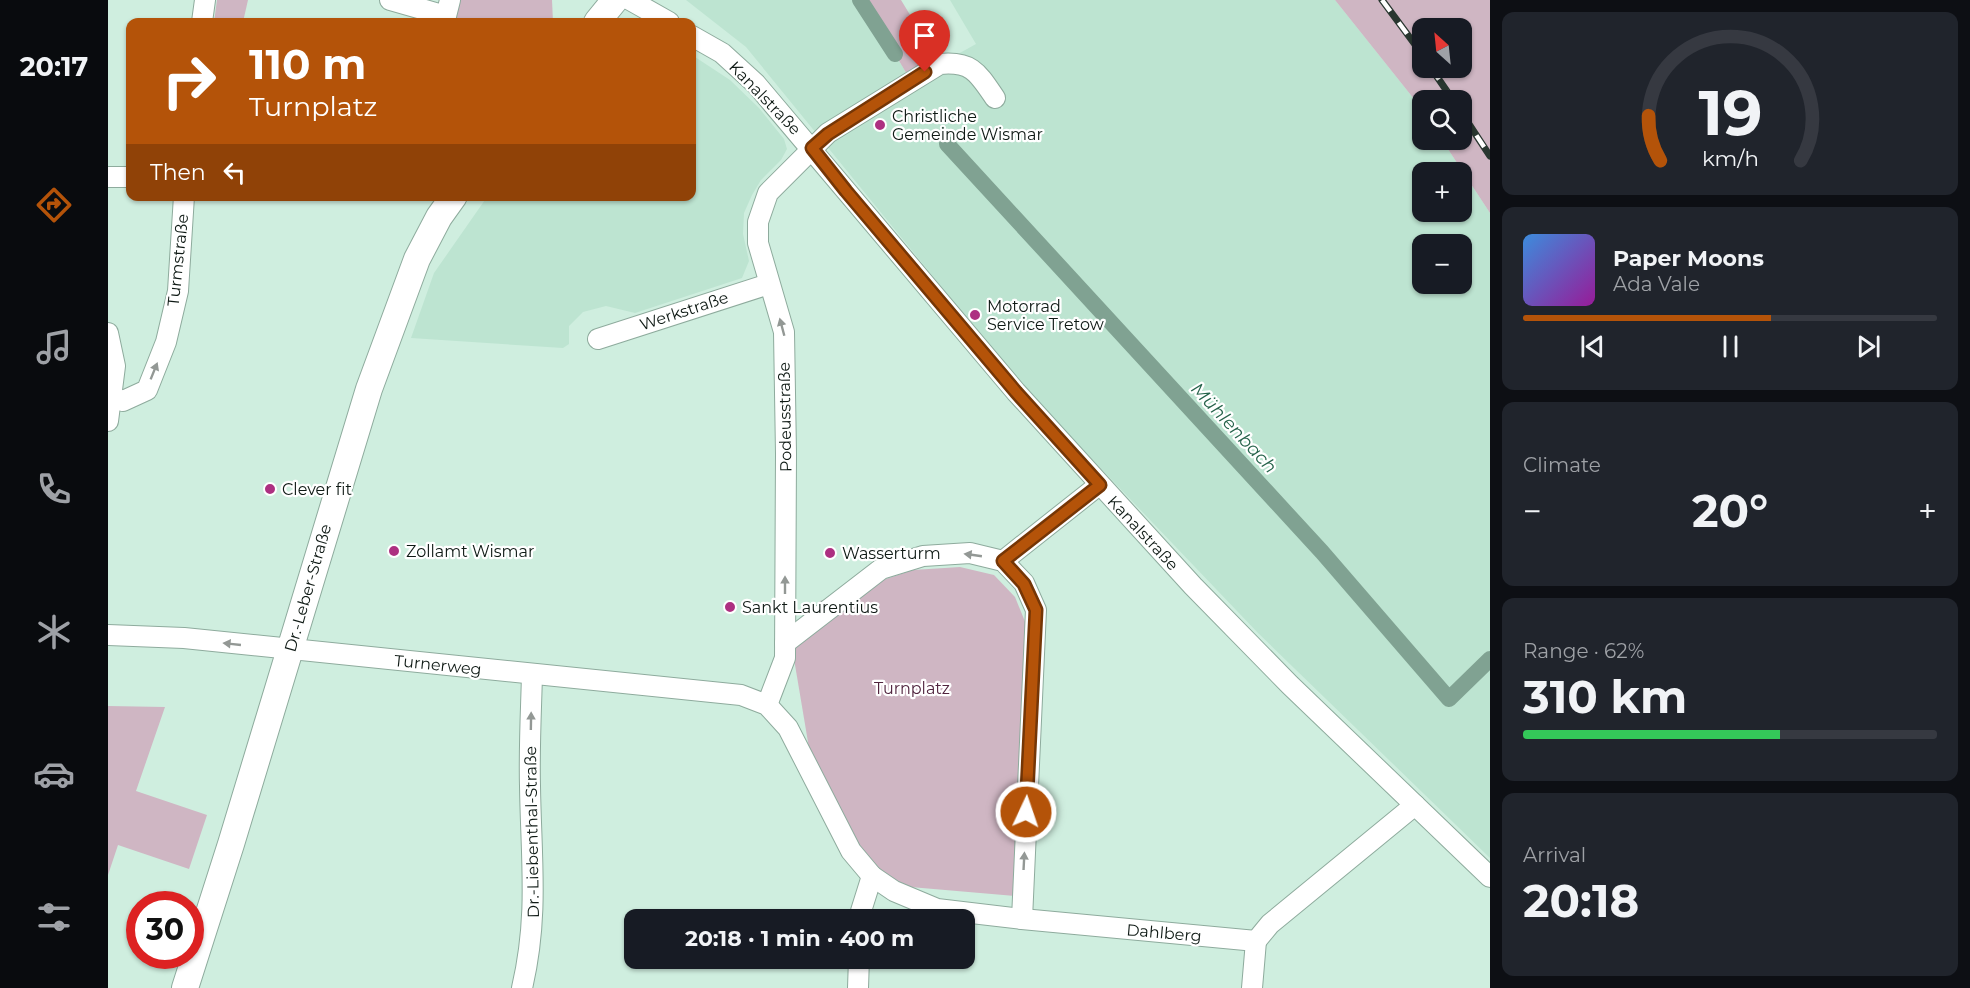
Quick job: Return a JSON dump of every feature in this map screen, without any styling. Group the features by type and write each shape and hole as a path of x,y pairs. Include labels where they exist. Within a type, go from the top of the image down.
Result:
{"main road":[{"path":"600,18 615,0"},
{"name":"Dr.-Leber-Straße","path":"185,988 290,650 336,492 391,324 427,238 451,201"}],"street":[{"path":"203,18 205,0"},
{"path":"390,0 448,8"},
{"path":"630,0 662,18"},
{"name":"Kanalstraße","path":"696,38 722,53 756,84 1016,392 1231,627 1490,877"},
{"name":"Podeusstraße","path":"767,705 785,658 786,454 784,332 758,243 758,222 768,193 828,134 940,64 956,62 967,65 981,76 995,98"},
{"path":"108,177 126,177"},
{"name":"Turmstraße","path":"112,397 123,401 147,390 166,342 178,291 184,201"},
{"name":"Werkstraße","path":"598,339 769,284"},
{"path":"108,333 115,366 108,421"},
{"path":"1003,561 1100,485"},
{"path":"785,643 881,569 923,556 970,553 1003,561 1024,584 1036,610 1022,920"},
{"name":"Turnerweg","path":"108,635 184,638 741,695 767,705"},
{"name":"Dr.-Liebenthal-Straße","path":"522,988 530,956 534,916 530,785 532,675"},
{"path":"767,705 789,728 850,851 872,876 863,909"},
{"path":"1252,988 1256,941 1270,924 1415,805"},
{"name":"Dahlberg","path":"872,876 894,891 937,909 1022,920 1256,941"},
{"path":"858,988 859,969"}],"shaded area":[{"path":"686,0 852,0 895,54 908,76 940,64 976,44 950,0 1335,0 1412,96 1412,150 1449,150 1456,162 1412,162 1412,222 1472,222 1472,186 1490,213 1490,858 1258,633 1024,388 746,47"},
{"path":"696,58 730,80 759,108 784,139 787,149 781,160 761,180 744,213 743,234 749,261 742,278 635,313 606,306 583,312 569,326 569,344 563,348 411,338 434,273 484,201 696,201"}],"green space":[{"path":"217,0 248,0 244,18 215,18"},
{"path":"457,0 552,0 553,18 453,18"},
{"path":"852,0 901,0 940,64 908,76 895,54"},
{"path":"1335,0 1490,0 1490,213 1472,186 1472,162 1456,162 1449,150 1472,150 1472,90 1412,90 1412,96"},
{"name":"Turnplatz","path":"960,567 994,575 1015,597 1026,624 1015,896 887,885 856,849 810,754 791,641 820,601 913,570"},
{"path":"108,706 165,707 136,791 207,815 189,869 118,845 108,875"}],"waterway":[{"name":"Mühlenbach","path":"860,0 895,54"},
{"name":"Mühlenbach","path":"947,144 1322,552 1449,699 1490,659"}],"railway":[{"path":"1382,0 1412,40"},
{"path":"1438,78 1446,90"},
{"path":"1472,129 1490,156"}],"place":[{"name":"Christliche Gemeinde Wismar","path":"880,125"},
{"name":"Motorrad Service Tretow","path":"975,315"},
{"name":"Clever fit","path":"270,489"},
{"name":"Zollamt Wismar","path":"394,551"},
{"name":"Wasserturm","path":"830,553"},
{"name":"Sankt Laurentius","path":"730,607"}],"route":[{"path":"925,72 828,134 812,148 1016,392 1100,485 1003,561 1024,584 1036,610 1026,812"}]}
